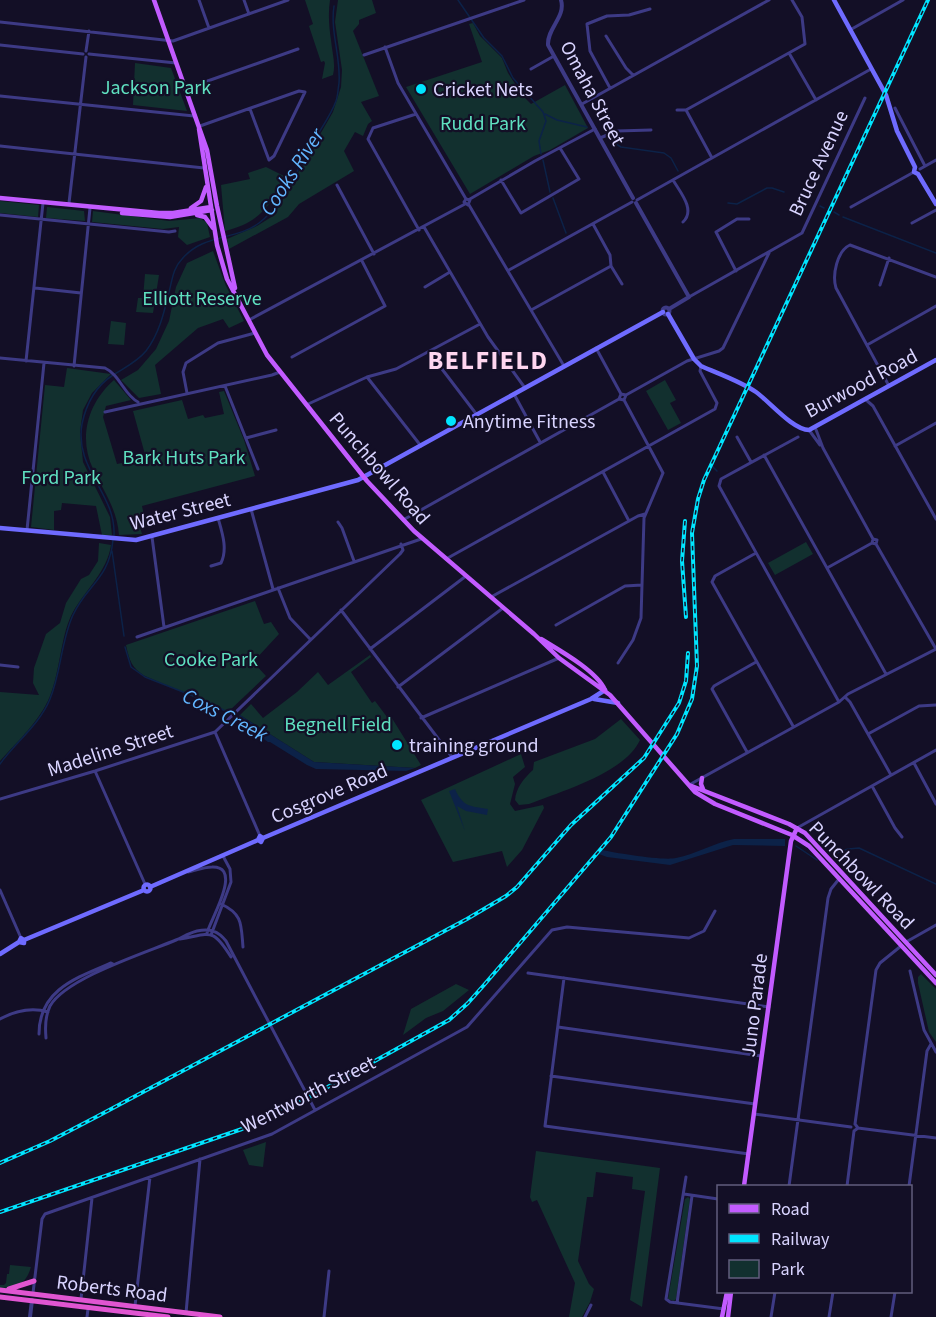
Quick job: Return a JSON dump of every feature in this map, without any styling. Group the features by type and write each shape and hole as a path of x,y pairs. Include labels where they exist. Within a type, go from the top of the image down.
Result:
{"highway":[{"path":"2,1290 34,1281"},
{"name":"Roberts Road","path":"2,1290 88,1307 168,1317"},
{"name":"Roberts Road","path":"0,1297 81,1299 220,1317"}],"main road":[{"path":"154,0 207,150 213,209"},
{"path":"834,0 882,87 897,131 936,204"},
{"path":"198,128 213,209"},
{"path":"186,212 201,201 207,182"},
{"path":"0,198 163,217 213,209"},
{"path":"90,208 159,213 213,209"},
{"name":"Punchbowl Road","path":"213,209 222,231 236,294"},
{"name":"Punchbowl Road","path":"213,209 216,242 224,272 265,352 363,477 403,520 559,658 605,690 695,792 710,802 792,835 810,846 903,944 936,975"},
{"path":"193,214 205,217 215,231"},
{"path":"363,477 596,348 667,312"},
{"name":"Burwood Road","path":"667,312 694,359 701,366 751,389 804,430 809,430 936,360"},
{"name":"Water Street","path":"0,528 133,541 363,477"},
{"name":"Punchbowl Road","path":"534,634 588,670 603,684 605,690"},
{"name":"Cosgrove Road","path":"0,954 21,940 591,699 605,690"},
{"path":"591,699 620,705"},
{"path":"702,778 701,784 704,791"},
{"name":"Punchbowl Road","path":"689,784 797,828 811,839 936,982"},
{"name":"Juno Parade","path":"744,1185 792,835 797,828"},
{"path":"722,1317 729,1293"},
{"path":"728,1317 729,1293"}],"street":[{"path":"199,0 209,28"},
{"path":"244,0 249,14"},
{"path":"0,22 173,41 288,0"},
{"path":"364,55 524,0"},
{"name":"Omaha Street","path":"561,0 562,10 548,40 554,56 689,297"},
{"path":"582,104 769,0"},
{"path":"677,110 686,110 805,44 802,17 792,0"},
{"path":"850,30 903,0"},
{"path":"610,88 590,51 588,23 607,16 629,15 650,9"},
{"path":"68,205 89,31"},
{"path":"606,36 625,67 633,75"},
{"path":"0,45 176,63"},
{"path":"385,47 398,84 564,366"},
{"path":"185,89 298,49"},
{"path":"789,53 816,100"},
{"path":"527,62 531,69 554,56"},
{"path":"509,270 871,69"},
{"path":"198,128 299,91 305,92 274,156 269,160 250,109"},
{"path":"0,96 194,116"},
{"name":"Bruce Avenue","path":"667,312 689,297 801,234 865,98"},
{"path":"895,108 918,170"},
{"path":"686,110 712,158"},
{"path":"416,114 373,128 368,139 419,230"},
{"path":"249,320 424,228 501,180 595,129"},
{"path":"600,138 616,130 651,130"},
{"path":"0,146 206,168"},
{"path":"501,180 521,213 579,179 560,148"},
{"path":"851,207 936,160"},
{"path":"673,180 689,211 688,217 683,222"},
{"path":"337,185 374,254"},
{"path":"26,361 44,202"},
{"path":"74,366 90,208"},
{"path":"912,223 936,210"},
{"path":"0,215 88,225 175,231"},
{"path":"736,271 716,232 737,219 749,219"},
{"path":"593,224 610,255 612,266 622,284"},
{"path":"424,228 480,324 525,388"},
{"path":"889,386 836,288 834,281 836,268 845,247 850,245 890,258 936,277"},
{"path":"403,520 540,442 622,400 626,395 694,359 719,351 723,348 769,252"},
{"path":"880,285 890,258"},
{"path":"292,357 385,306 362,261"},
{"path":"533,310 612,266"},
{"path":"424,287 450,272"},
{"path":"35,288 81,293"},
{"path":"867,345 936,306"},
{"path":"306,405 367,377 396,369 480,324"},
{"path":"187,393 183,372 186,363 218,343 255,333"},
{"path":"596,348 663,473 645,514 642,608 638,627 633,640 618,663"},
{"path":"429,351 477,415"},
{"path":"0,358 105,368 112,371 134,400 140,403"},
{"path":"27,530 44,363"},
{"path":"446,559 717,407 700,370 701,366"},
{"path":"105,412 280,372"},
{"path":"367,377 421,446"},
{"path":"225,386 258,469"},
{"path":"514,394 540,442"},
{"path":"621,394 626,395"},
{"path":"865,399 873,406 936,519"},
{"path":"895,446 936,423"},
{"path":"689,784 886,674 936,649 874,542 823,448 815,426"},
{"path":"246,438 276,430"},
{"path":"809,430 823,448"},
{"path":"737,437 751,462"},
{"path":"798,437 721,479 719,486 839,702"},
{"path":"764,455 886,674"},
{"path":"603,472 629,521"},
{"path":"251,509 273,589"},
{"path":"491,597 645,514"},
{"path":"211,566 221,563 223,557 223,538 218,518"},
{"path":"338,522 354,561"},
{"path":"409,542 414,531"},
{"path":"152,537 164,627"},
{"path":"137,637 402,544 423,539"},
{"path":"827,568 874,542"},
{"name":"Madeline Street","path":"0,799 215,732 403,550 402,544"},
{"path":"756,553 715,576 712,582 793,726"},
{"path":"370,649 466,576"},
{"path":"556,625 625,586 642,585"},
{"path":"278,588 290,618 310,639"},
{"path":"398,687 503,608"},
{"path":"341,610 452,757"},
{"path":"421,718 559,658"},
{"path":"747,752 712,688 756,662"},
{"path":"0,665 18,667"},
{"path":"845,697 891,775"},
{"path":"868,734 919,706 936,705"},
{"path":"215,732 260,838"},
{"path":"797,828 936,750"},
{"path":"913,763 936,804"},
{"path":"95,771 146,887"},
{"path":"872,786 902,837"},
{"path":"210,932 231,879 230,869 223,856"},
{"path":"182,873 211,867 221,870 227,882 221,904"},
{"path":"789,1185 828,898 839,877"},
{"path":"0,890 21,940"},
{"path":"221,904 233,910 238,916 243,947"},
{"name":"Wentworth Street","path":"34,1281 42,1219 47,1213 272,1134 467,1027 543,938 555,928 567,927 689,938 704,931 715,911"},
{"path":"847,1185 876,970 880,963 903,944 936,925"},
{"path":"46,1038 48,1012 57,998 66,990 113,964 178,939 210,932 224,939 315,1110"},
{"path":"39,1034 39,1019 53,994 88,973 113,964"},
{"path":"910,971 922,1026 936,1052"},
{"path":"528,973 769,1007"},
{"path":"564,978 545,1126 748,1154"},
{"path":"0,1019 21,1011 43,1010 48,1012"},
{"path":"558,1028 762,1056"},
{"path":"909,1185 927,1051 931,1044"},
{"path":"551,1076 756,1105"},
{"path":"754,1114 936,1138"},
{"path":"851,1126 854,1131"},
{"path":"186,1313 200,1159"},
{"path":"135,1306 150,1177"},
{"path":"686,1177 666,1298 667,1301 724,1310"},
{"path":"684,1194 717,1199"},
{"path":"677,1303 692,1196"},
{"path":"81,1299 92,1198"},
{"path":"324,1317 329,1271"},
{"path":"30,1317 34,1281"},
{"path":"771,1317 775,1293"},
{"path":"829,1317 832,1293"},
{"path":"891,1317 895,1293"},
{"path":"585,1317 591,1305"},
{"path":"87,1317 88,1307"}],"green space":[{"path":"305,0 330,0 329,20 334,71 333,75 322,79 325,63 321,62 309,26 313,24"},
{"path":"338,0 372,0 376,13 359,20 359,24 353,31 379,96 361,102 372,121 368,124 363,136 355,132 344,151 354,171 299,204 288,217 229,249 227,239 273,216 333,112 341,87 342,70 335,22"},
{"name":"Rudd Park","path":"473,23 480,36 502,58 508,73 531,104 565,85 588,128 550,150 534,156 470,194 406,87 482,62 469,24"},
{"name":"Jackson Park","path":"135,63 171,68 187,111 133,105"},
{"path":"266,167 286,177 269,205 247,223 225,231 221,185 250,179 248,173"},
{"path":"0,201 39,205 38,217 0,213"},
{"path":"47,207 84,211 85,221 46,218"},
{"path":"93,211 169,221 200,218 207,223 210,237 187,245 178,237 179,227 163,229 92,222"},
{"name":"Elliott Reserve","path":"213,251 226,286 244,321 229,328 223,319 198,328 155,365 161,394 139,398 121,380 138,370 156,349 169,321 176,287 187,263"},
{"path":"145,274 159,275 153,313 136,312 138,298 143,298"},
{"path":"111,321 126,323 124,345 108,344"},
{"name":"Ford Park","path":"67,368 111,374 92,393 83,410 80,432 83,462 110,517 112,535 102,535 96,506 62,503 61,510 54,511 54,530 31,527 45,385 64,387"},
{"name":"Bark Huts Park","path":"114,380 131,400 106,406 103,417 117,464 146,458 133,411 182,400 188,419 203,415 205,418 224,414 219,392 224,391 244,440 255,476 142,506 144,515 137,517 142,534 119,535 113,509 93,469 86,445 88,421 92,410 105,389"},
{"path":"665,380 676,400 670,403 681,423 668,430 646,391"},
{"path":"806,542 813,554 775,575 768,563"},
{"path":"99,543 111,545 109,555 101,572 69,621 56,676 46,705 21,739 0,761 0,692 39,695 33,683 34,668 46,634 60,623 66,603 81,579 89,575 98,561"},
{"name":"Cooke Park","path":"255,601 264,624 271,622 279,634 253,662 266,676 228,712 145,676 137,670 128,655 126,645"},
{"name":"Begnell Field","path":"370,655 371,657 351,672 372,703 375,701 387,717 390,715 421,765 415,768 314,762 240,715 251,704 263,718 297,692 318,672 328,685"},
{"path":"621,719 640,740 621,762 575,787 529,804 519,805 515,800 517,791 533,770 534,762 595,739"},
{"path":"521,754 525,767 513,777 515,784 510,804 515,811 543,805 544,808 522,850 507,867 502,851 453,862 421,800"},
{"path":"921,974 936,989 936,1042 929,1032 918,983 918,977"},
{"path":"456,984 469,990 443,1011 426,1018 403,1035 411,1009"},
{"path":"266,1142 263,1167 249,1165 243,1150"},
{"path":"536,1151 660,1168 642,1307 630,1300 645,1191 632,1189 633,1177 596,1172 593,1197 587,1197 578,1261 589,1284 594,1289 582,1317 569,1317 575,1283 537,1200 532,1202 530,1197"},
{"path":"688,1197 690,1199 674,1301 668,1299 685,1199"},
{"path":"10,1265 31,1267 20,1284 0,1288 0,1285 6,1283"}],"water":[{"path":"240,715 314,762 415,768 406,771 316,769 268,742 236,719"},
{"path":"455,789 468,805 488,809 487,815 466,811 457,806 465,831 449,791"},
{"path":"734,839 785,839 785,846 733,845 670,865 599,854 602,850 670,859"}],"waterway":[{"path":"458,0 484,38 502,56 513,78 543,112 546,121 539,141 541,154"},
{"name":"Cooks River","path":"114,535 109,507 84,455 81,440 86,410 107,379 139,358 151,344 165,308 175,270 182,259 200,245 240,233 259,223 275,207 289,185 337,99 339,73 333,25 334,6"},
{"path":"545,114 557,120 587,127"},
{"path":"609,140 621,147 664,153 671,158 678,171"},
{"path":"543,160 550,192"},
{"path":"728,203 737,204 767,188 784,192"},
{"path":"553,198 566,233"},
{"path":"820,206 824,208"},
{"path":"834,212 839,215"},
{"path":"843,217 936,253"},
{"path":"712,466 717,471"},
{"name":"Cooks River","path":"0,764 46,708 57,679 69,625 79,605 107,564 113,540"},
{"name":"Coxs Creek","path":"112,551 124,636"},
{"name":"Coxs Creek","path":"125,647 131,667 145,677 206,701 237,717"},
{"name":"Coxs Creek","path":"796,846 817,860"},
{"name":"Coxs Creek","path":"834,854 859,848 936,884"}],"railway":[{"path":"0,1212 242,1129 295,1105 449,1020 484,985 611,837 677,734 692,699 697,666 692,533 704,480 928,0"},
{"path":"685,521 682,561 686,617"},
{"path":"0,1163 98,1116 506,896 517,887 571,825 644,758 679,703 686,681 688,653"}],"place":[{"name":"Cricket Nets","path":"421,89"},
{"name":"Anytime Fitness","path":"451,421"},
{"name":"training ground","path":"397,745"}],"district":[{"name":"BELFIELD","path":"488,360"}]}
